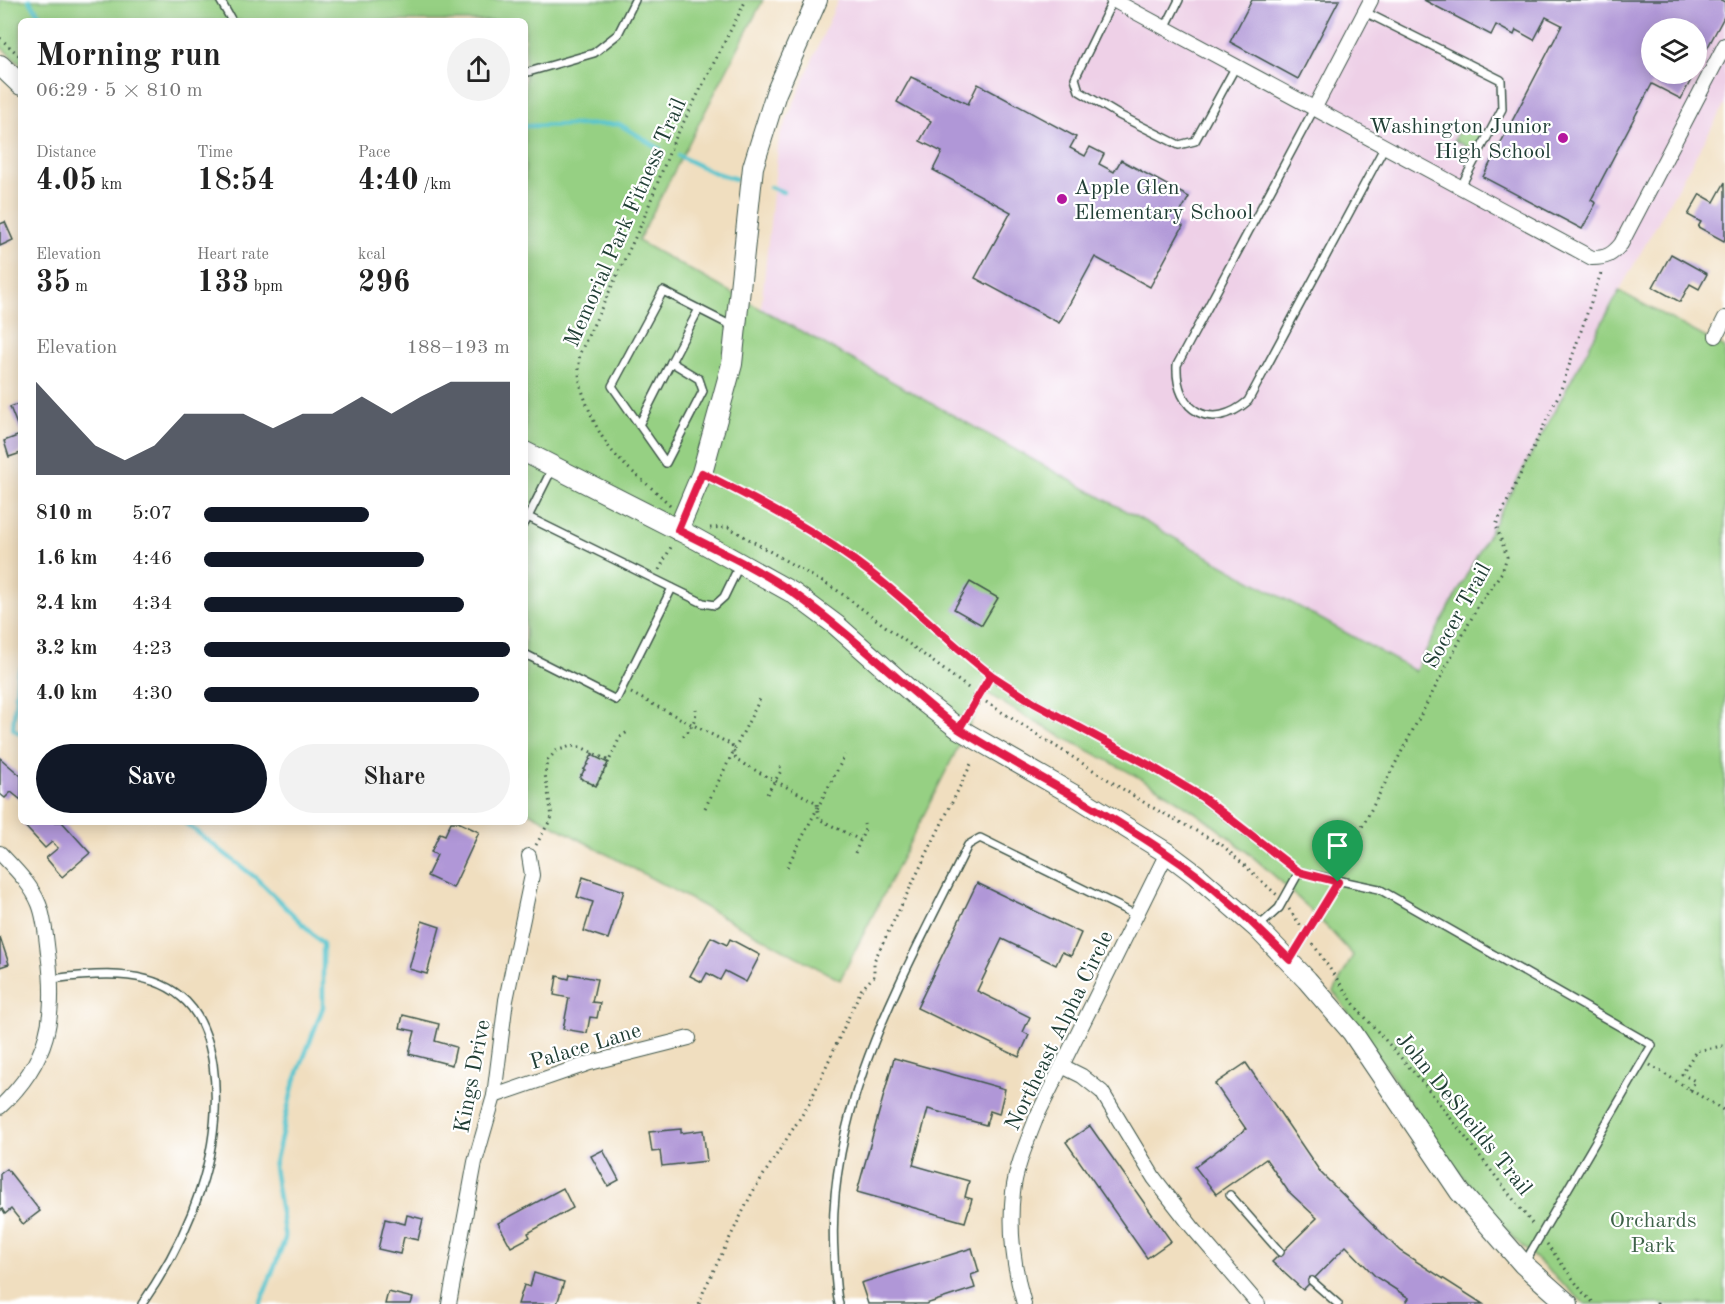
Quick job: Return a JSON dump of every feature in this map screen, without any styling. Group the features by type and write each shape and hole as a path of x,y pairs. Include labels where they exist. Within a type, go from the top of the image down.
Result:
{"street":[{"path":"675,537 702,473 722,408 732,364 753,167 776,93 817,0"},
{"path":"1113,0 1592,258 1614,254 1621,244 1725,45"},
{"path":"1314,109 1368,6"},
{"path":"0,65 18,82"},
{"path":"1716,336 1725,318"},
{"path":"528,454 675,537 741,563 793,593 836,625 916,696 959,729 1079,798 1167,853 1257,928 1290,960 1352,1032 1460,1192 1523,1264 1568,1304"},
{"path":"0,853 22,878 39,903 52,978 52,1018 42,1048 14,1094 0,1107"},
{"name":"Northeast Alpha Circle","path":"1024,1304 1018,1283 1013,1239 1013,1191 1020,1160 1037,1116 1167,853"},
{"name":"Kings Drive","path":"449,1304 475,1162 494,1096 506,1000 532,875 529,856"},
{"name":"Palace Lane","path":"494,1096 590,1064 689,1038"},
{"path":"1062,1066 1082,1076 1102,1092 1154,1178 1192,1227 1258,1304"}],"lane":[{"path":"220,0 230,18"},
{"path":"528,72 594,53 618,34 635,0"},
{"path":"1113,0 1076,78 1079,91 1119,116 1179,145 1195,141 1236,66"},
{"path":"1165,28 1179,0"},
{"path":"1368,6 1501,80 1502,109 1461,188"},
{"path":"1314,109 1177,365 1176,382 1182,399 1198,412 1215,416 1235,412 1248,400 1385,146"},
{"path":"671,362 699,379 703,392 666,463 612,386 663,291 736,328"},
{"path":"639,425 699,309"},
{"path":"528,516 553,466"},
{"path":"702,473 766,505 830,544 872,574 991,675 1034,703 1149,765 1202,797 1299,872 1379,890 1652,1045 1523,1264"},
{"path":"528,521 703,603 715,605 724,597 741,563"},
{"path":"528,656 616,700 672,588"},
{"path":"959,729 991,675"},
{"path":"839,1304 832,1217 843,1142 876,1034 968,845 980,838 1136,915"},
{"path":"1257,928 1279,908 1299,872"},
{"path":"1290,960 1338,882"},
{"path":"52,978 120,976 157,983 180,995 193,1009 211,1048 217,1091 204,1178 180,1242 142,1304"},
{"path":"1230,1195 1280,1252"},
{"path":"1312,1281 1338,1304"}],"path":[{"name":"Memorial Park Fitness Trail","path":"671,506 621,463 598,432 577,376 580,353 642,223 673,143 746,0"},
{"path":"0,38 18,54"},
{"name":"Soccer Trail","path":"1338,882 1340,870 1431,693 1479,604 1502,572 1507,557 1496,525 1560,392 1606,257"},
{"path":"701,524 709,528 728,527 838,591 975,693"},
{"path":"654,579 675,537"},
{"path":"622,688 732,745 736,760 817,803 819,819 860,840"},
{"path":"705,808 761,697"},
{"path":"987,702 1148,805 1222,845 1275,894"},
{"path":"686,736 698,712"},
{"path":"593,753 580,778 596,786 620,737 629,731"},
{"path":"529,856 552,817 545,774 547,761 556,752 571,746 609,761"},
{"path":"787,867 845,754"},
{"path":"699,1304 720,1255 752,1193 809,1104 861,990 874,976 874,961 971,764"},
{"path":"769,794 783,770 780,766"},
{"path":"853,851 866,827"},
{"path":"1288,908 1302,928"},
{"name":"John DeSheilds Trail","path":"1312,942 1356,1007 1425,1085 1540,1235 1563,1269 1595,1304"},
{"path":"1690,1090 1695,1081 1682,1074 1696,1051 1722,1046 1725,1048"},
{"path":"1644,1060 1725,1111"}],"shaded area":[{"path":"838,0 1725,0 1725,104 1619,291 1415,671 761,309 779,138"}],"green space":[{"name":"Orchards Park","path":"0,0 763,0 638,241 1415,671 1619,291 1725,348 1725,1304 1585,1304 1514,1239 1450,1161 1334,992 1353,955 1310,910 1241,847 1190,809 1142,779 1029,719 986,692 840,980 528,812 528,18 18,18 18,62 0,46"},
{"path":"1463,122 1484,132 1474,151 1454,140"}],"building":[{"path":"1252,0 1339,0 1298,79 1230,42"},
{"name":"Washington Junior High School","path":"1424,0 1721,0 1725,2 1725,15 1707,49 1707,18 1641,18 1641,84 1652,84 1591,200 1596,203 1582,229 1483,177 1562,25 1546,17 1534,40 1516,30 1514,35 1496,25 1491,35"},
{"path":"911,77 968,104 978,84 1076,137 1070,148 1085,156 1090,147 1104,154 1099,164 1114,172 1121,160 1189,197 1175,222 1183,226 1150,287 1095,257 1059,323 975,278 1011,212 933,170 942,152 920,141 931,121 897,102"},
{"name":"Washington Junior High School","path":"1652,84 1689,84 1681,99"},
{"path":"1725,182 1724,241 1698,227 1701,222 1688,215 1700,194 1714,202"},
{"path":"5,222 13,240 0,246 0,224"},
{"path":"1671,254 1707,274 1699,289 1690,284 1680,302 1653,287"},
{"path":"18,404 18,427 10,407"},
{"path":"18,436 18,454 9,457 4,441"},
{"path":"970,582 998,598 982,625 954,609"},
{"path":"592,755 608,763 596,786 580,778"},
{"path":"0,758 18,773 18,798 11,792 5,798 0,794"},
{"path":"24,825 65,825 90,853 62,877 46,858 58,848 52,842 45,848"},
{"path":"450,825 464,825 479,832 453,888 427,876 437,855 431,852 440,833 445,835"},
{"path":"583,877 624,891 608,939 584,931 593,902 577,897"},
{"path":"977,883 1081,933 1071,956 1062,952 1056,965 1002,939 977,991 1030,1017 1023,1032 1029,1035 1019,1057 917,1008"},
{"path":"422,921 440,927 427,974 409,969"},
{"path":"0,937 9,964 0,967"},
{"path":"711,937 727,945 730,939 760,955 746,982 725,971 720,980 707,973 702,982 690,976"},
{"path":"570,974 597,979 592,1002 600,1003 597,1018 590,1017 587,1033 563,1029 569,998 554,995 557,976 569,979"},
{"path":"403,1015 439,1024 435,1041 456,1047 452,1065 409,1054 415,1031 400,1028"},
{"path":"894,1058 1005,1089 999,1114 990,1111 986,1125 928,1109 913,1165 969,1181 965,1197 972,1199 965,1222 857,1192"},
{"path":"1246,1063 1321,1173 1400,1251 1483,1304 1405,1304 1409,1298 1376,1277 1346,1246 1303,1290 1272,1262 1317,1218 1288,1191 1266,1159 1216,1194 1195,1167 1246,1129 1215,1084"},
{"path":"1090,1126 1171,1241 1147,1258 1066,1142"},
{"path":"681,1129 681,1133 703,1130 707,1161 662,1166 660,1151 652,1152 649,1132"},
{"path":"603,1150 619,1180 608,1186 591,1156"},
{"path":"7,1169 40,1211 23,1224 11,1209 5,1214 2,1209 0,1211 0,1174"},
{"path":"563,1188 573,1208 528,1233 530,1237 511,1247 498,1223"},
{"path":"407,1215 423,1219 418,1240 404,1237 400,1254 378,1249 385,1219 405,1224"},
{"path":"972,1248 979,1272 971,1275 975,1288 926,1304 868,1304 861,1283"},
{"path":"534,1273 564,1282 557,1304 518,1304 524,1285 530,1287"},
{"path":"388,1292 413,1298 411,1304 385,1304"}],"waterway":[{"path":"29,0 42,18"},
{"path":"528,126 619,124 660,149"},
{"path":"679,156 715,173 736,179"},
{"path":"770,187 783,192"},
{"path":"18,672 13,729 18,732"},
{"path":"188,825 256,878 323,944 323,1007 293,1086 274,1167 285,1239 260,1304"}],"place":[{"name":"Washington Junior High School","path":"1563,138"},
{"name":"Apple Glen Elementary School","path":"1062,199"}],"route":[{"path":"1338,882 1290,960 1231,903 1167,853 1079,798 959,729 979,697 991,675 872,574 821,538 766,505 702,473 678,530 793,593 836,625 916,696 959,729 991,675 1034,703 1094,734 1202,797 1299,872 1338,882"}]}
